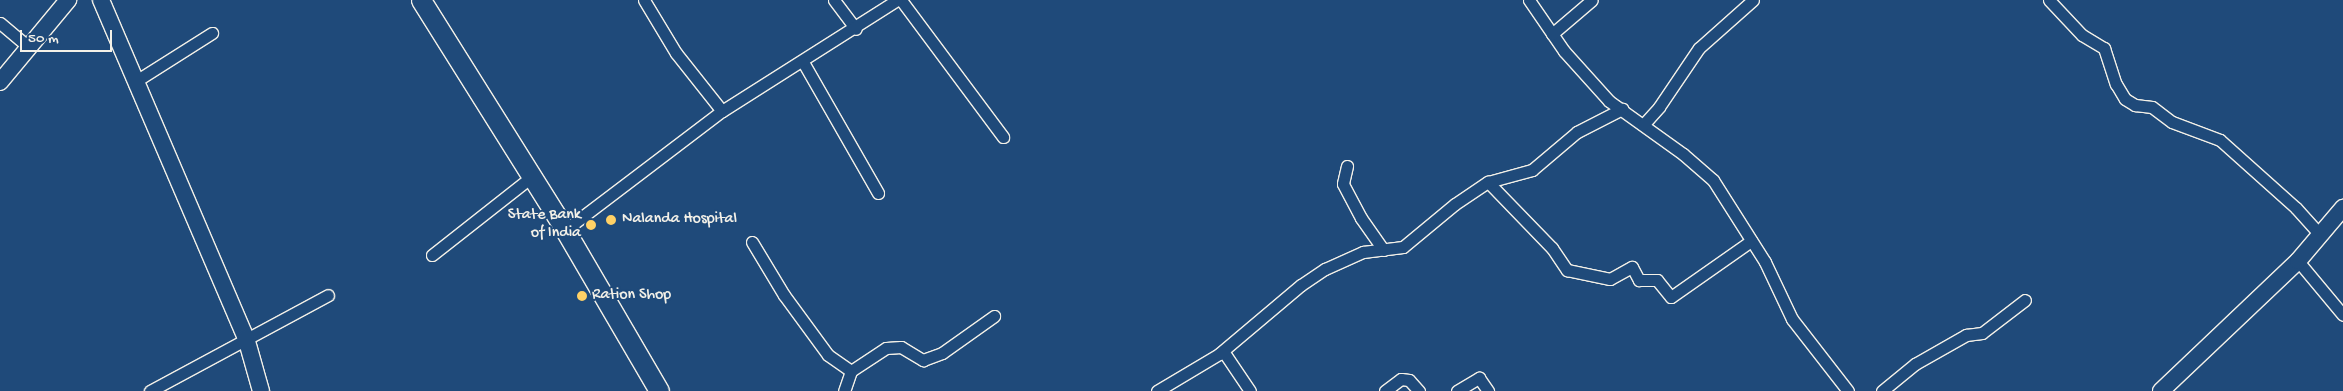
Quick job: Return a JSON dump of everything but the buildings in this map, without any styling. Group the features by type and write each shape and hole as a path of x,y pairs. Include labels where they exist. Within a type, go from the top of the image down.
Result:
{"main road":[{"path":"0,82 68,0"},
{"path":"101,0 246,338 261,391"},
{"path":"421,0 565,230 659,391"},
{"path":"2161,391 2298,261 2343,208"}],"street":[{"path":"644,0 676,53 722,111"},
{"path":"834,0 856,29"},
{"path":"565,230 722,111 856,29 897,0"},
{"path":"901,0 1003,137"},
{"path":"1528,0 1552,34 1609,101 1713,180 1782,293 1792,319 1848,391"},
{"path":"1552,34 1592,0"},
{"path":"1642,125 1664,100 1699,48 1753,0"},
{"path":"2049,0 2082,35 2104,48 2125,99 2135,105 2152,106 2172,122 2220,140 2296,208 2320,235"},
{"path":"0,23 29,47"},
{"path":"136,81 212,33"},
{"path":"803,62 878,193"},
{"path":"1157,391 1223,351 1301,285 1325,269 1345,258 1403,247 1454,204 1488,182 1532,170 1577,132 1622,109"},
{"path":"1347,166 1343,184 1361,218 1383,250"},
{"path":"432,255 531,177"},
{"path":"1488,182 1552,248 1567,270 1610,279 1632,267 1639,280 1657,280 1672,297 1751,241"},
{"path":"752,242 784,295 828,355 851,371"},
{"path":"2298,261 2343,315"},
{"path":"150,391 328,295"},
{"path":"1882,391 1915,364 1966,334 1982,334 2025,300"},
{"path":"844,391 851,371 886,348 901,347 924,360 942,353 994,316"},
{"path":"1223,351 1250,391"},
{"path":"1457,391 1479,378 1488,391"},
{"path":"1385,391 1401,379 1409,380 1419,391"}],"place":[{"name":"Nalanda Hospital","path":"611,220"},
{"name":"State Bank of India","path":"591,225"},
{"name":"Ration Shop","path":"582,296"}]}
